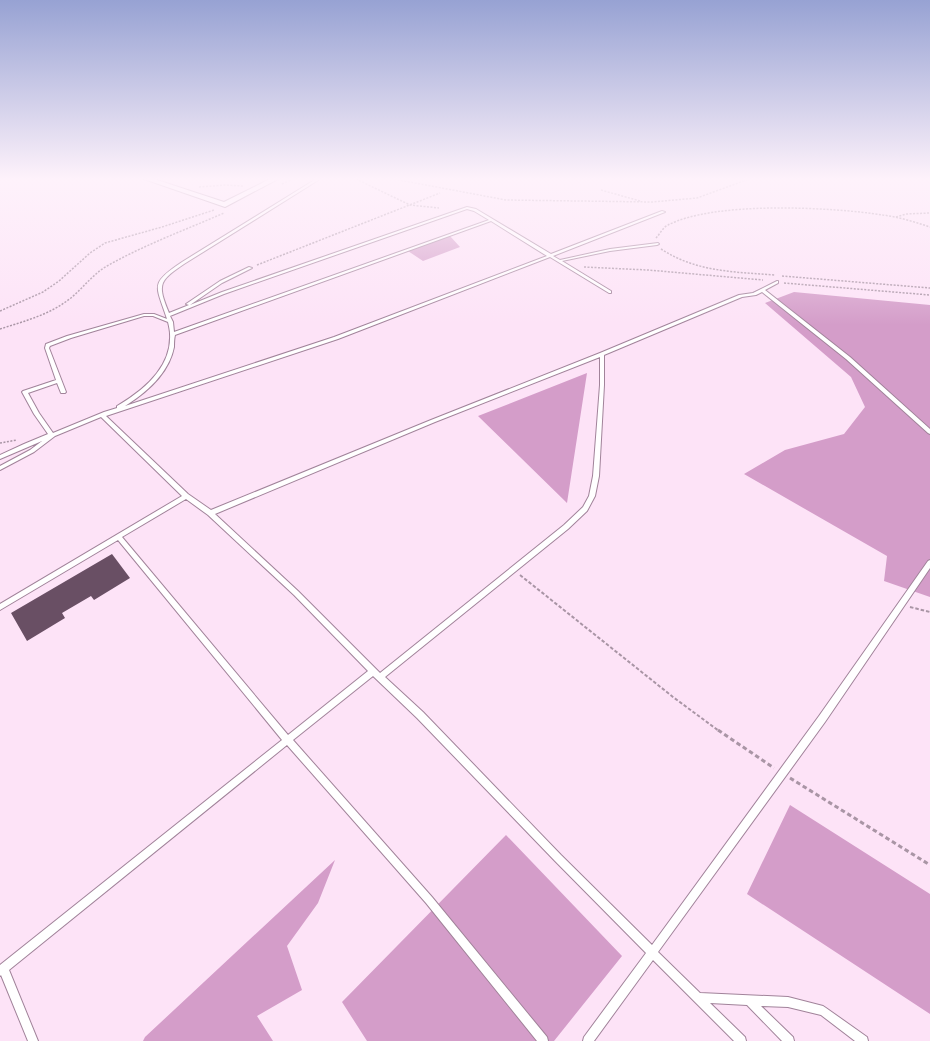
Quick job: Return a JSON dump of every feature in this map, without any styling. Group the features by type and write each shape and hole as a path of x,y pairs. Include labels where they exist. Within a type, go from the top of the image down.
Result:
{"lane":[{"path":"0,457 24,445 52,436 102,415 141,394 153,381 168,359 172,334 171,322 161,298 160,287 162,280 168,274 241,228"},
{"path":"168,315 223,293 411,228"},
{"path":"172,334 471,228"},
{"path":"504,228 610,292"},
{"path":"102,415 336,338 623,228"},
{"path":"559,261 610,250 657,244"},
{"path":"182,309 198,296 221,282 250,268"},
{"path":"210,513 734,299 762,290 777,282"},
{"path":"762,290 848,358 930,432"},
{"path":"63,392 47,348 52,343 144,315 154,315 171,322"},
{"path":"33,1041 2,969 287,740 513,569 578,516 585,508 592,496 596,476 602,385 602,354"},
{"path":"52,436 37,414 25,392 59,381"},
{"path":"102,415 186,496 210,513 296,594 376,674 420,715 558,858 741,1041"},
{"path":"0,468 32,451 52,436"},
{"path":"0,608 186,496"},
{"path":"118,536 287,740 429,900 543,1041"},
{"path":"588,1041 782,773 930,563"},
{"path":"699,998 788,1002 823,1011 863,1041"},
{"path":"749,1000 789,1041"}],"path":[{"path":"0,311 43,292 59,282 90,253 105,243 160,228"},
{"path":"0,329 36,318 58,308 76,294 93,275 126,256 192,228"},
{"path":"250,268 353,228"},
{"path":"664,228 657,235 655,241 670,256 711,270 930,288"},
{"path":"571,268 595,267 648,270 930,295"},
{"path":"746,273 752,279"},
{"path":"513,569 673,697 722,734 930,865"},
{"path":"902,604 930,612"}],"shaded area":[{"path":"450,236 460,247 423,261 408,251"},
{"path":"794,292 930,305 930,597 884,581 887,556 744,474 785,450 844,434 865,407 851,377 765,303"},
{"path":"587,373 567,503 478,416"},
{"path":"790,805 930,894 930,1014 747,894"},
{"path":"506,835 622,956 554,1041 367,1041 342,1002"},
{"path":"335,860 318,903 287,946 302,990 257,1016 273,1041 143,1041 145,1037"}],"building":[{"path":"112,554 130,578 94,600 91,596 62,613 65,618 27,641 11,613"}]}
